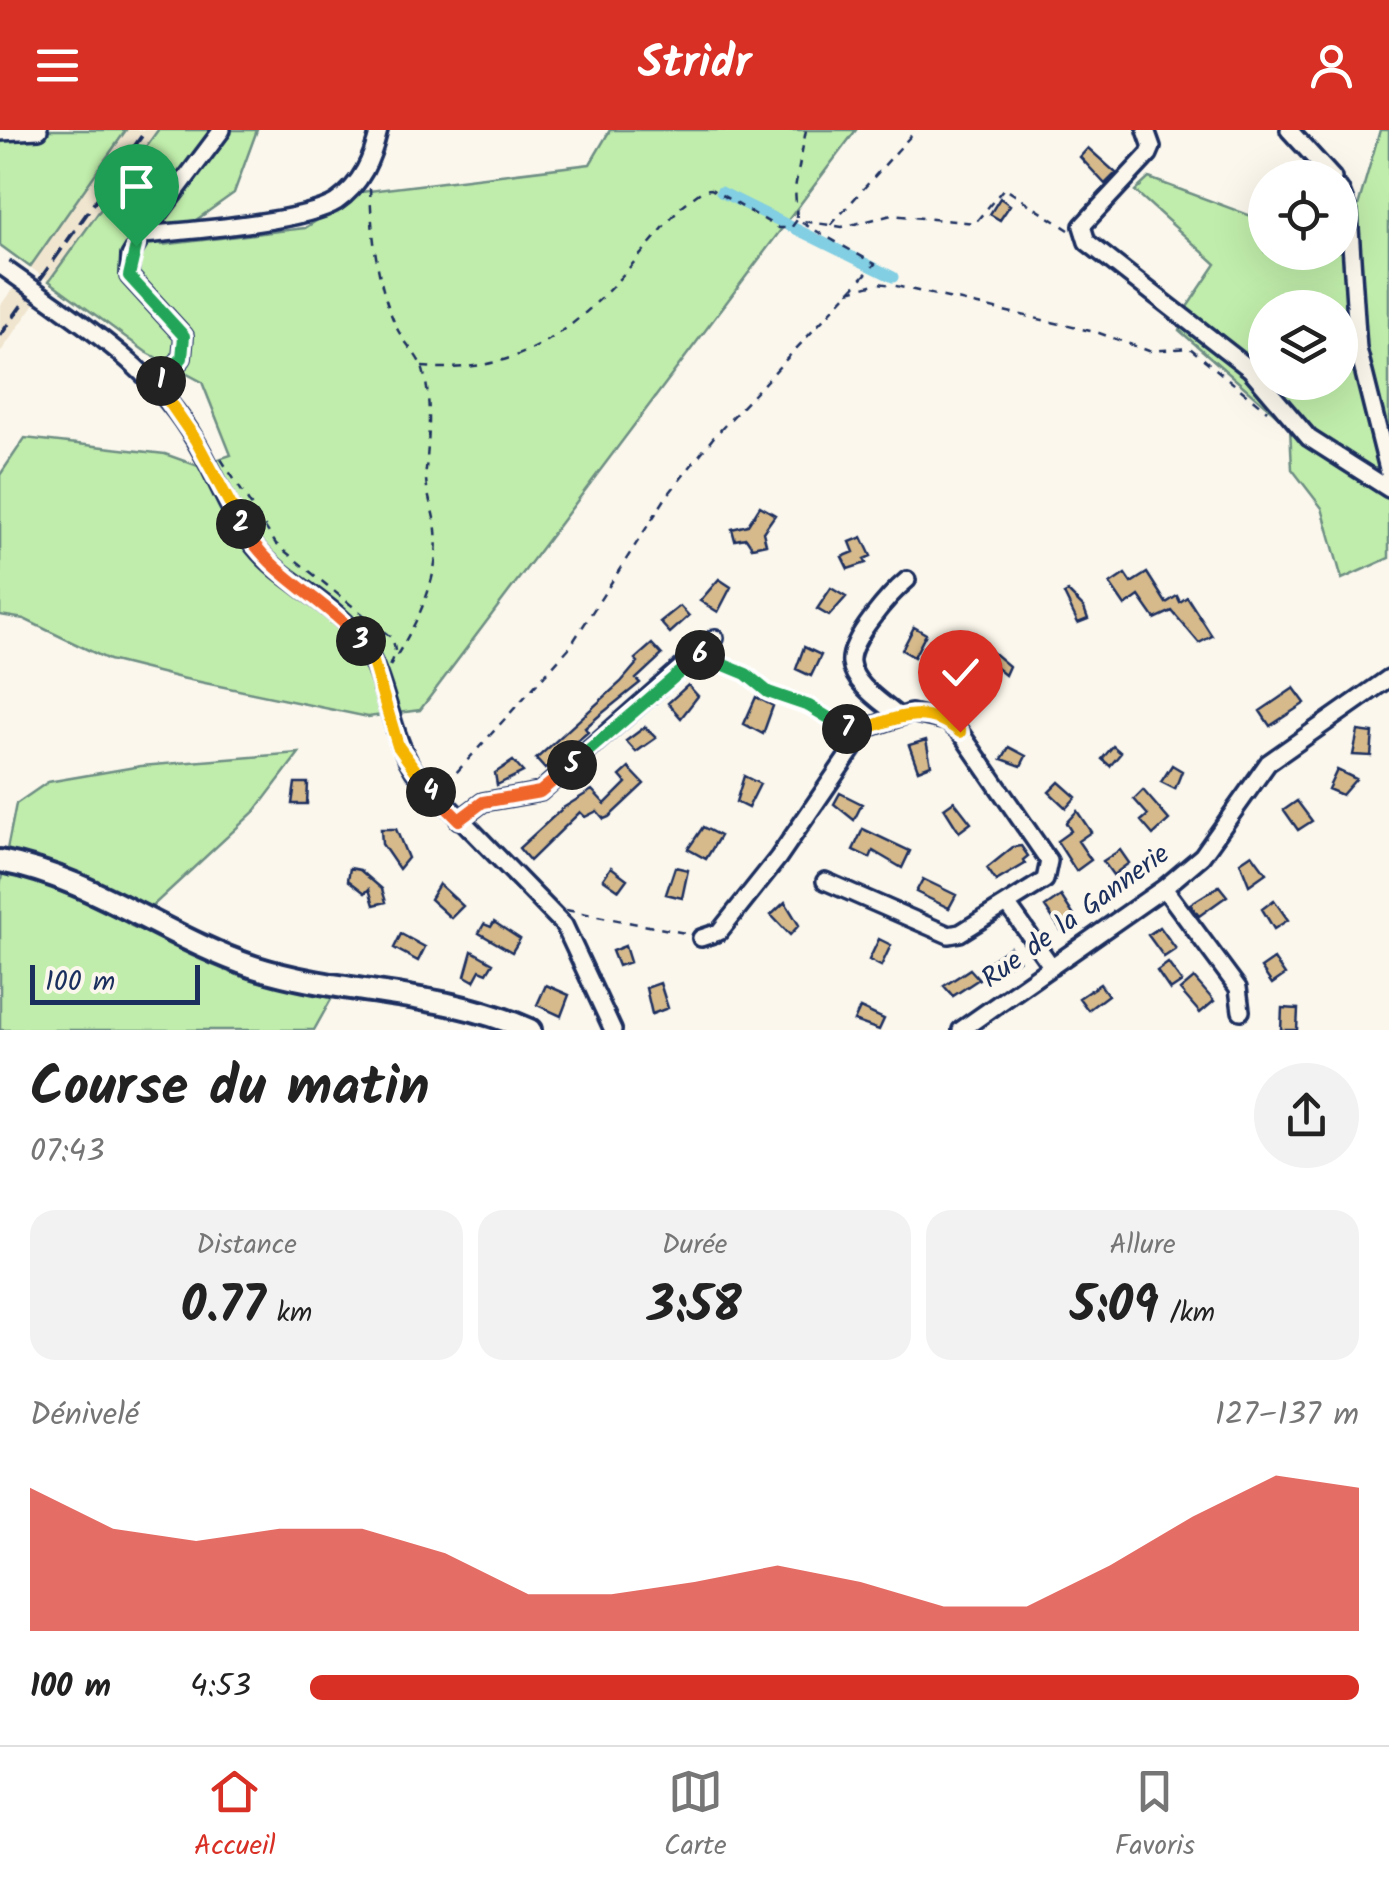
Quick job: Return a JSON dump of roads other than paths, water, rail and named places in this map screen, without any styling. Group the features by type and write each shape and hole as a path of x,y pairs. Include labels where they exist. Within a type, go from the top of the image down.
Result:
{"main road":[{"path":"0,861 69,880 194,942 276,973 440,1000 530,1030"}],"street":[{"path":"0,132 39,130"},
{"path":"157,384 182,358 184,336 129,276 130,256 222,130"},
{"path":"143,236 322,210 353,188 368,167 379,130"},
{"path":"1146,130 1152,147 1149,154 1082,226 1087,242 1250,369 1310,438 1389,489"},
{"path":"1288,130 1316,160"},
{"path":"2,266 157,384 195,439 252,545 277,570 348,624 386,676 398,746 434,796 554,912 570,937 612,1030"},
{"path":"1353,270 1361,367 1389,473"},
{"path":"898,715 865,688 852,667 852,651 880,608 907,580"},
{"path":"459,820 483,802 540,792 702,654 715,638"},
{"name":"Rue de la Gannerie","path":"972,1027 1164,888 1202,856 1268,763 1389,678"},
{"path":"865,688 869,727"},
{"path":"701,938 720,932 778,858 869,727 898,715 924,714 947,720 960,732 1044,848 1050,870 1044,880 960,934 941,934 824,882"},
{"path":"1164,888 1238,988 1241,1011"},
{"path":"1008,904 1052,967"}],"waterway":[{"path":"721,192 893,277"}],"railway":[{"path":"0,336 146,130"}]}
